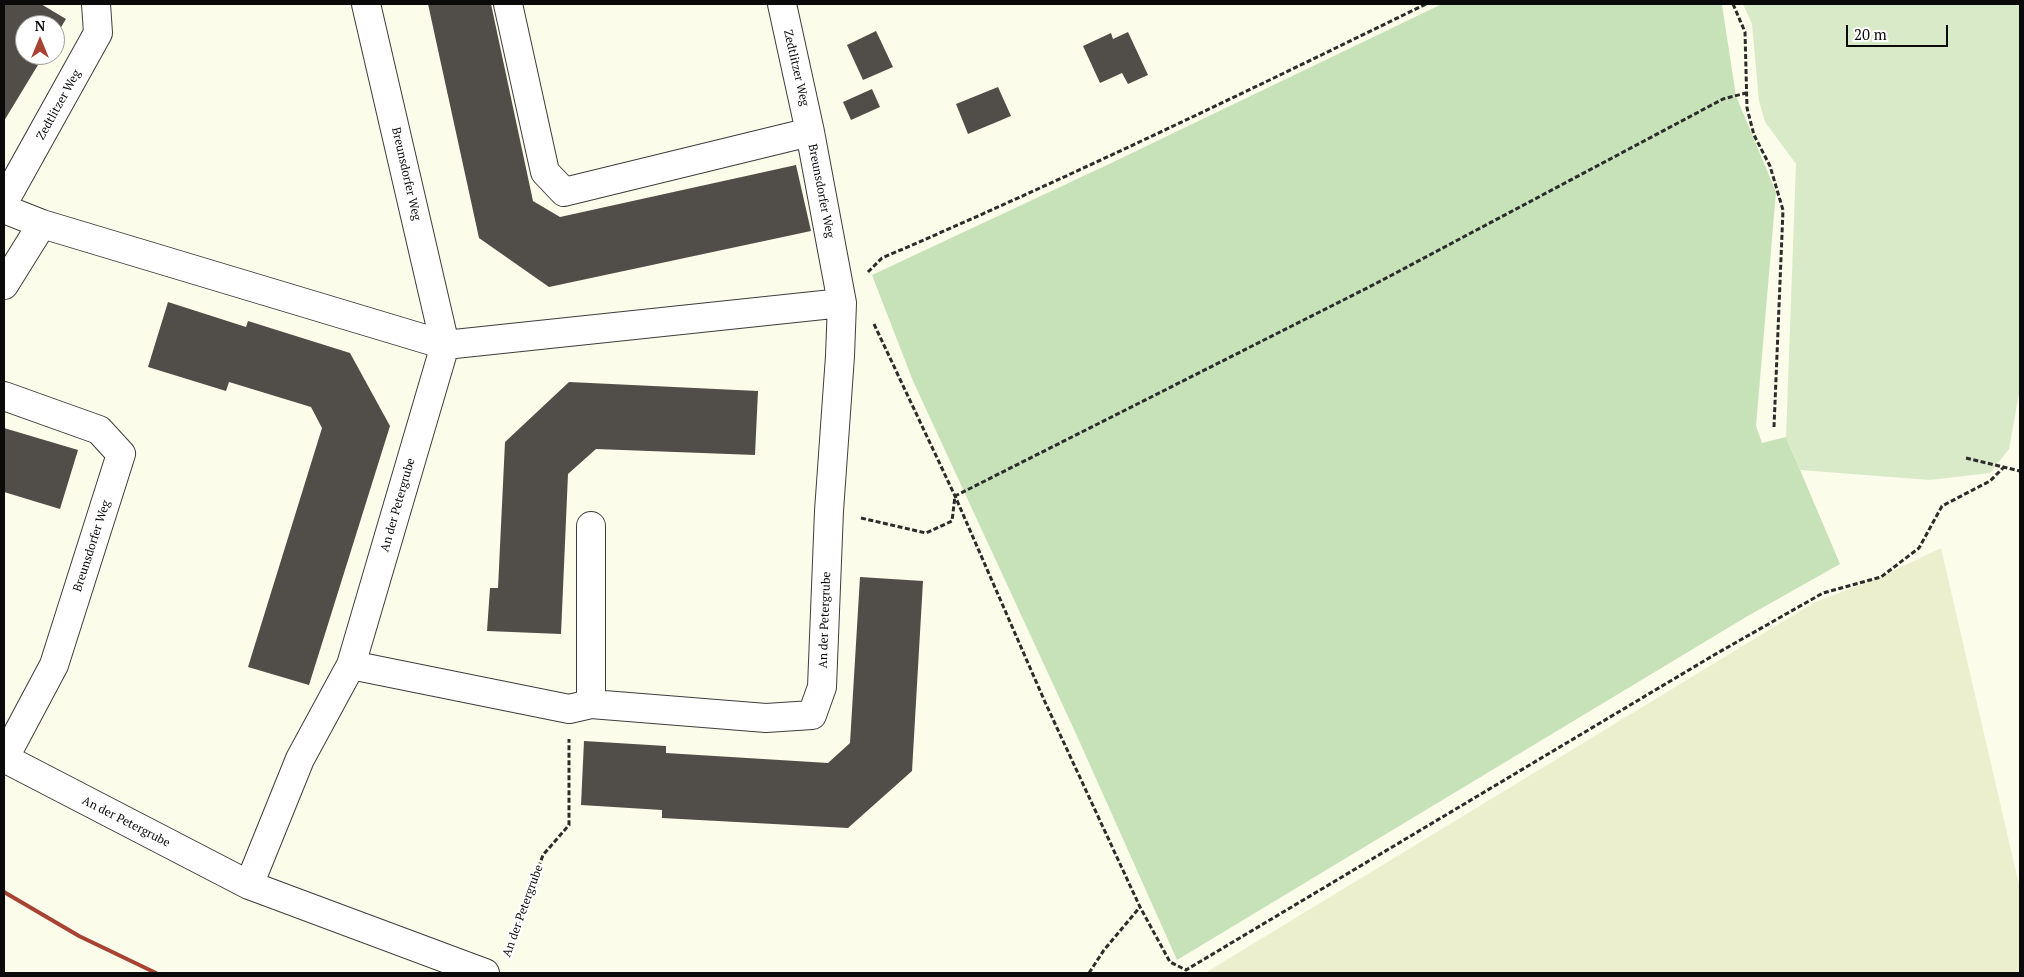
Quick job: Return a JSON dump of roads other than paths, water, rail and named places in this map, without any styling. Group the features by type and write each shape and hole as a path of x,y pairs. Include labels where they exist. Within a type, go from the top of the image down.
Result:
{"street":[{"name":"Zedtlitzer Weg","path":"4,202 98,33 96,4"},
{"name":"Breunsdorfer Weg","path":"366,4 445,345"},
{"name":"Breunsdorfer Weg","path":"508,4 544,172 564,192 810,132 840,293"},
{"name":"Zedtlitzer Weg","path":"782,4 810,132"},
{"path":"4,209 42,224 445,345 840,293"},
{"path":"4,286 42,224"},
{"name":"An der Petergrube","path":"350,666 580,706 766,718 812,715 822,687 829,511 840,356 840,293"},
{"name":"An der Petergrube","path":"249,885 300,759 350,666 445,345"},
{"name":"Breunsdorfer Weg","path":"4,396 99,430 122,454 54,666 4,758"},
{"path":"580,706 591,526"},
{"name":"An der Petergrube","path":"4,758 249,885 485,973"}],"railway":[{"path":"4,892 79,936 156,973"}]}
